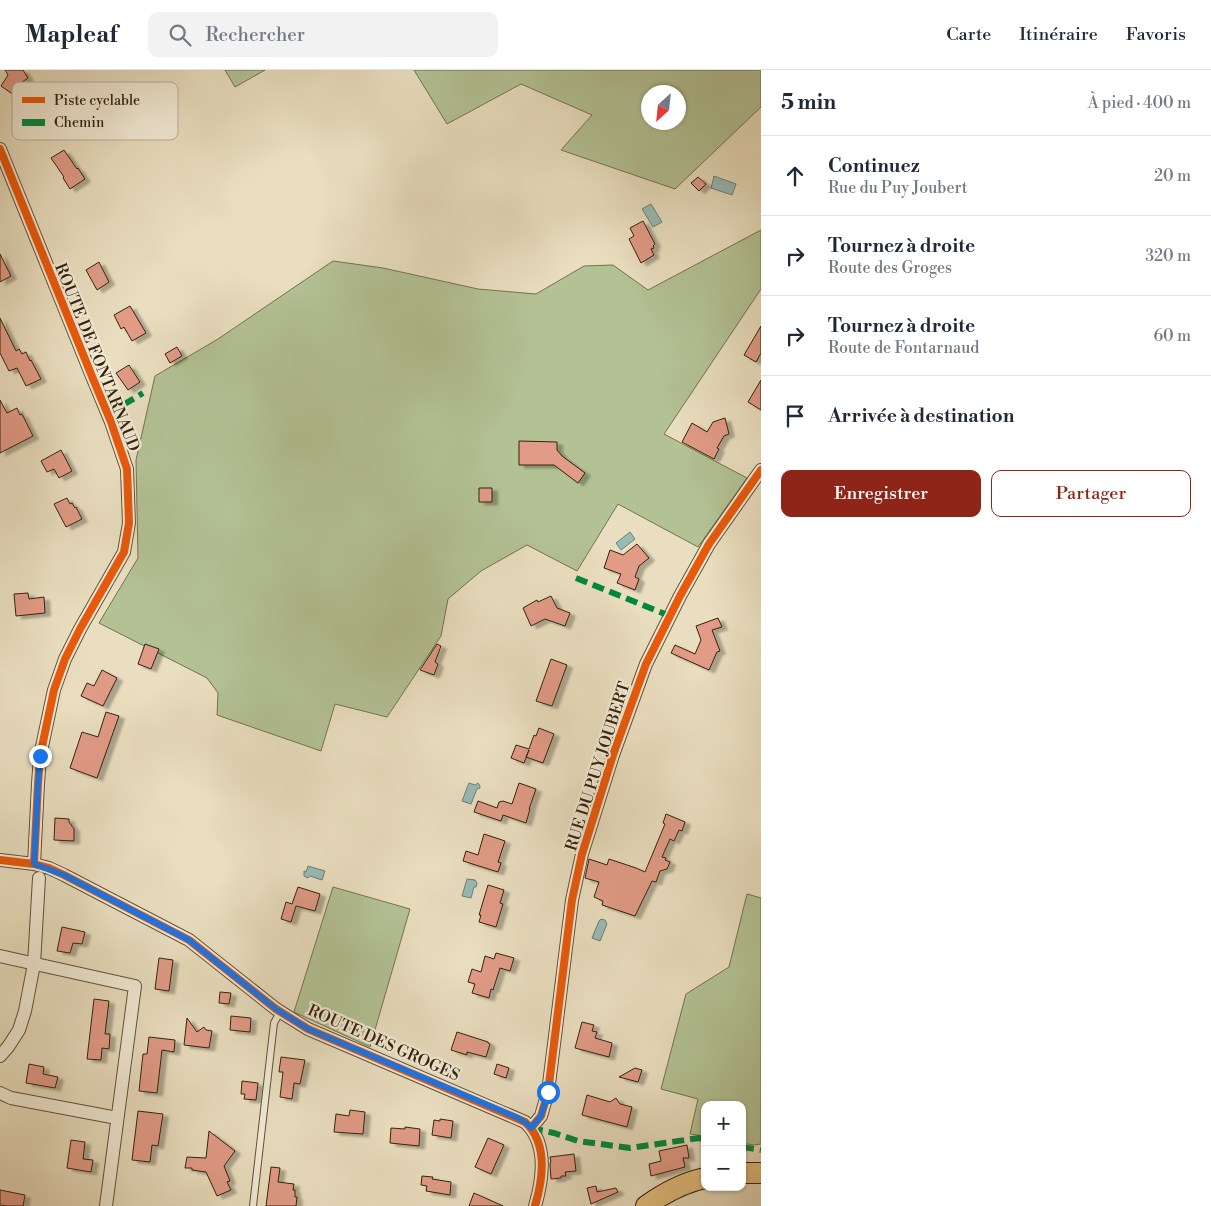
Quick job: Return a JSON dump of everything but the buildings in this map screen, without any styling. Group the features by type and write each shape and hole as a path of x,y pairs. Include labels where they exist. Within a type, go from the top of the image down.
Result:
{"main road":[{"path":"746,1173 761,1173"},
{"path":"646,1206 680,1185 701,1179"}],"street":[{"name":"ROUTE DE FONTARNAUD","path":"0,148 128,468 129,523 124,552 65,659 54,690 40,756 34,864"},
{"name":"RUE DU PUY JOUBERT","path":"531,1128 541,1116 548,1092 572,900 582,854 613,755 646,664 680,596 709,544 761,470"},
{"name":"ROUTE DES GROGES","path":"0,860 34,864 64,875 189,940 280,1012 308,1029 518,1118 531,1128"},
{"path":"0,1056 19,1030 25,1011 34,964 39,878"},
{"path":"0,956 135,986 106,1206"},
{"path":"0,1093 11,1098 117,1118"},
{"path":"531,1128 540,1146 542,1166 539,1193 535,1206"}],"lane":[{"path":"252,1206 274,1023 280,1012"}],"green space":[{"path":"225,70 265,70 235,87"},
{"path":"414,70 761,70 761,107 675,189 561,150 592,115 521,84 447,124"},
{"path":"761,230 761,289 664,434 747,478 698,547 618,504 577,571 527,545 481,571 448,599 441,636 387,717 335,704 321,751 217,715 218,693 207,678 99,623 138,558 136,460 155,376 218,339 333,261 383,268 478,289 536,294 584,266 613,265 648,290"},
{"path":"333,887 410,909 370,1047 294,1012"},
{"path":"747,894 761,898 761,1144 746,1144 746,1101 701,1101 701,1135 690,1134 698,1099 661,1089 686,994 729,967"}],"water":[{"path":"714,176 736,184 732,195 711,188"},
{"path":"651,204 662,222 653,227 642,209"},
{"path":"630,532 635,539 621,550 616,543"},
{"path":"469,783 475,785 478,783 480,786 471,804 462,801"},
{"path":"308,866 325,871 322,880 304,876 304,871 306,872"},
{"path":"467,879 475,880 477,883 471,898 462,896"},
{"path":"601,919 605,920 607,924 600,941 592,938"}],"marked path":[{"path":"108,414 143,393"},
{"path":"576,578 670,616"},
{"path":"531,1128 578,1141 630,1148 701,1139"},
{"path":"746,1148 761,1150"}],"cycle path":[{"path":"0,149 111,422 127,469 129,523 124,552 80,629 65,659 54,690 40,756 34,864"},
{"path":"531,1128 541,1116 548,1092 572,900 582,854 613,755 646,664 680,596 709,544 761,470"},
{"path":"0,860 34,864 64,875 189,940 276,1009 308,1029 525,1122 537,1140 542,1162 535,1206"}],"route":[{"path":"40,756 34,864 64,875 189,940 276,1009 308,1029 518,1118 531,1128 541,1116 548,1092"}]}
